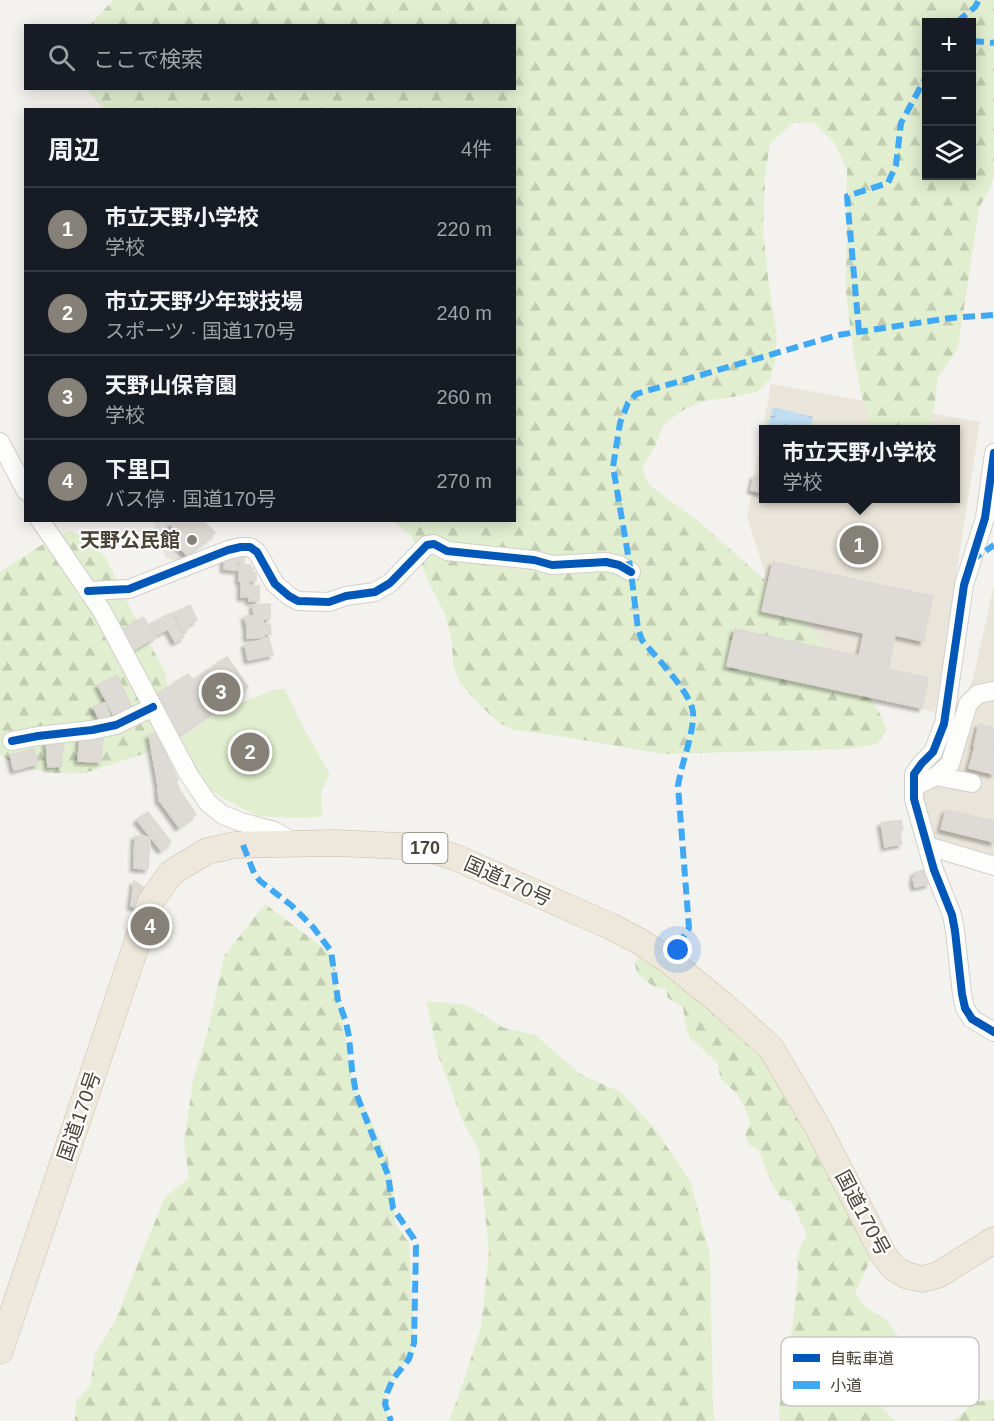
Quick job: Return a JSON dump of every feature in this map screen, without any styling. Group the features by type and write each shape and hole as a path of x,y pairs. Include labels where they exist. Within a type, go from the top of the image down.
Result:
{"highway":[{"name":"国道170号","path":"0,1352 151,901 171,873 207,851 235,845 335,843 423,847 457,858 639,941 668,960 771,1048 818,1128 884,1256 895,1269 908,1276 923,1279 938,1275 994,1240"}],"street":[{"path":"0,441 24,487"},
{"path":"994,453 985,518 964,585 944,724 933,752 914,774 915,800 934,870 952,915 964,1008 972,1019 994,1032"},
{"path":"41,522 102,611 189,775 208,803 223,815 274,831 285,837 289,844"},
{"path":"88,591 129,589 241,547 250,547 257,552 275,584 298,601 329,602 346,596 375,592 390,583 427,545 434,544 447,551 534,560 552,565 606,562 619,565 631,572"},
{"path":"914,787 936,776 950,764 968,704 978,694 993,691"},
{"path":"12,741 116,725 153,707"},
{"path":"936,776 972,783"},
{"path":"928,846 994,866"}],"shaded area":[{"path":"771,384 980,422 935,712 747,672 765,573 747,517 759,450 759,503 960,503 960,425 764,425"},
{"path":"175,522 170,526 182,538 174,544 187,556 176,561 166,558 154,524"},
{"path":"994,585 994,862 938,845 930,836 922,801 926,775 942,763 973,679"}],"green space":[{"path":"113,0 994,0 994,173 991,186 979,208 958,348 938,377 930,425 871,425 861,393 853,351 846,291 847,170 834,142 814,123 793,123 770,143 765,177 763,232 777,336 775,362 770,379 757,392 705,401 685,409 663,425 656,444 642,469 649,485 699,522 774,588 865,687 887,730 877,744 848,749 664,754 513,730 498,722 460,683 453,666 452,641 445,614 428,581 412,537 395,522 516,522 516,108 103,108 87,90 516,90 516,24 91,24"},
{"path":"71,531 87,539 106,558 165,672 171,706 169,728 146,753 85,773 50,773 19,766 0,755 0,572 57,535"},
{"path":"276,689 285,689 304,729 330,774 321,792 322,816 270,817 257,815 244,809 196,778 178,740 220,711"},
{"path":"265,904 333,955 351,1078 387,1155 393,1183 395,1223 409,1243 414,1325 412,1353 396,1374 386,1393 389,1421 75,1421 76,1401 90,1386 95,1354 114,1323 165,1197 189,1178 184,1143 193,1080 208,1031 224,956"},
{"path":"642,954 761,1049 803,1114 872,1256 855,1293 864,1306 886,1320 899,1337 790,1337 798,1273 797,1259 807,1235 791,1201 781,1199 772,1184 758,1149 750,1146 745,1136 750,1123 740,1098 721,1080 717,1062 690,1038 686,1029 683,1007 668,998 666,990 654,987 637,973 635,963"},
{"path":"426,1001 467,1005 504,1028 535,1035 582,1075 621,1092 656,1130 690,1181 710,1254 714,1421 449,1421 481,1327 489,1251 479,1151 463,1122 438,1055"},
{"path":"781,1382 781,1406 882,1406 895,1421 779,1421"},
{"path":"990,1399 994,1401 994,1421 948,1421 957,1418 971,1406 979,1406 979,1402"}],"water":[{"path":"773,407 813,417 811,425 768,425"}],"building":[{"path":"754,476 759,477 759,492 751,490"},
{"name":"天野公民館","path":"175,522 204,522 215,533 187,555 175,543 183,537 171,525"},
{"path":"224,552 244,554 244,563 237,562 237,570 224,569"},
{"path":"773,562 933,596 923,641 895,635 888,669 928,678 922,708 727,666 735,629 859,656 864,633 762,611"},
{"path":"239,565 250,565 253,573 256,573 256,581 239,581"},
{"path":"241,582 249,582 249,586 259,586 259,601 249,601 249,597 241,597"},
{"path":"270,604 270,619 262,619 263,623 246,624 245,616 254,616 253,605"},
{"path":"190,605 197,620 187,625 189,628 183,631 174,613"},
{"path":"171,613 184,637 175,642 168,629 156,635 150,624"},
{"path":"143,617 155,637 130,652 118,633"},
{"path":"270,624 271,634 264,634 264,637 247,638 247,625"},
{"path":"269,639 273,655 248,660 245,644"},
{"path":"227,657 248,687 176,737 150,700 188,674 193,680"},
{"path":"117,676 133,709 115,718 98,685"},
{"path":"105,703 112,720 101,724 94,707"},
{"path":"979,724 994,728 994,750 974,746"},
{"path":"156,733 178,780 158,785 149,735"},
{"path":"80,736 103,737 101,762 78,761"},
{"path":"63,738 62,766 48,767 46,739"},
{"path":"975,747 994,751 994,774 969,768"},
{"path":"34,749 38,764 14,770 10,755"},
{"path":"176,782 179,787 159,800 158,787"},
{"path":"178,788 196,814 179,827 160,801"},
{"path":"946,810 994,821 994,842 941,829"},
{"path":"148,812 171,842 161,850 137,820"},
{"path":"901,820 903,830 899,831 902,844 885,847 881,823"},
{"path":"135,836 150,837 148,869 134,868"},
{"path":"925,870 929,884 915,887 914,873"},
{"path":"134,881 148,890 141,909 131,906"}],"marked path":[{"path":"962,18 975,7 979,0"},
{"path":"976,41 994,43"},
{"path":"859,332 847,196 888,183 896,165 901,123 922,84"},
{"path":"668,960 689,928 678,786 691,734 693,712 684,692 642,640 638,629 613,467 620,423 628,403 636,394 838,335 950,318 994,315"},
{"path":"971,561 994,545"},
{"path":"243,845 254,873 260,881 291,905 313,927 331,951 338,1000 349,1037 356,1093 388,1175 393,1208 414,1239 416,1246 414,1343 409,1359 393,1379 387,1393 385,1404 391,1421"}],"cycle path":[{"path":"994,453 985,518 964,585 944,724 933,752 914,774 914,799 934,870 952,915 965,1008 972,1019 994,1032"},
{"path":"88,591 129,589 241,547 250,547 257,552 275,584 298,601 329,602 346,596 375,592 390,583 427,545 434,544 447,551 534,560 552,565 606,562 619,565 631,572"},
{"path":"12,741 116,725 153,707"}],"place":[{"name":"天野公民館","path":"192,540"},
{"name":"市立天野小学校","path":"859,545"},
{"name":"天野山保育園","path":"221,692"},
{"name":"市立天野少年球技場","path":"250,752"},
{"name":"下里口","path":"150,926"}]}
